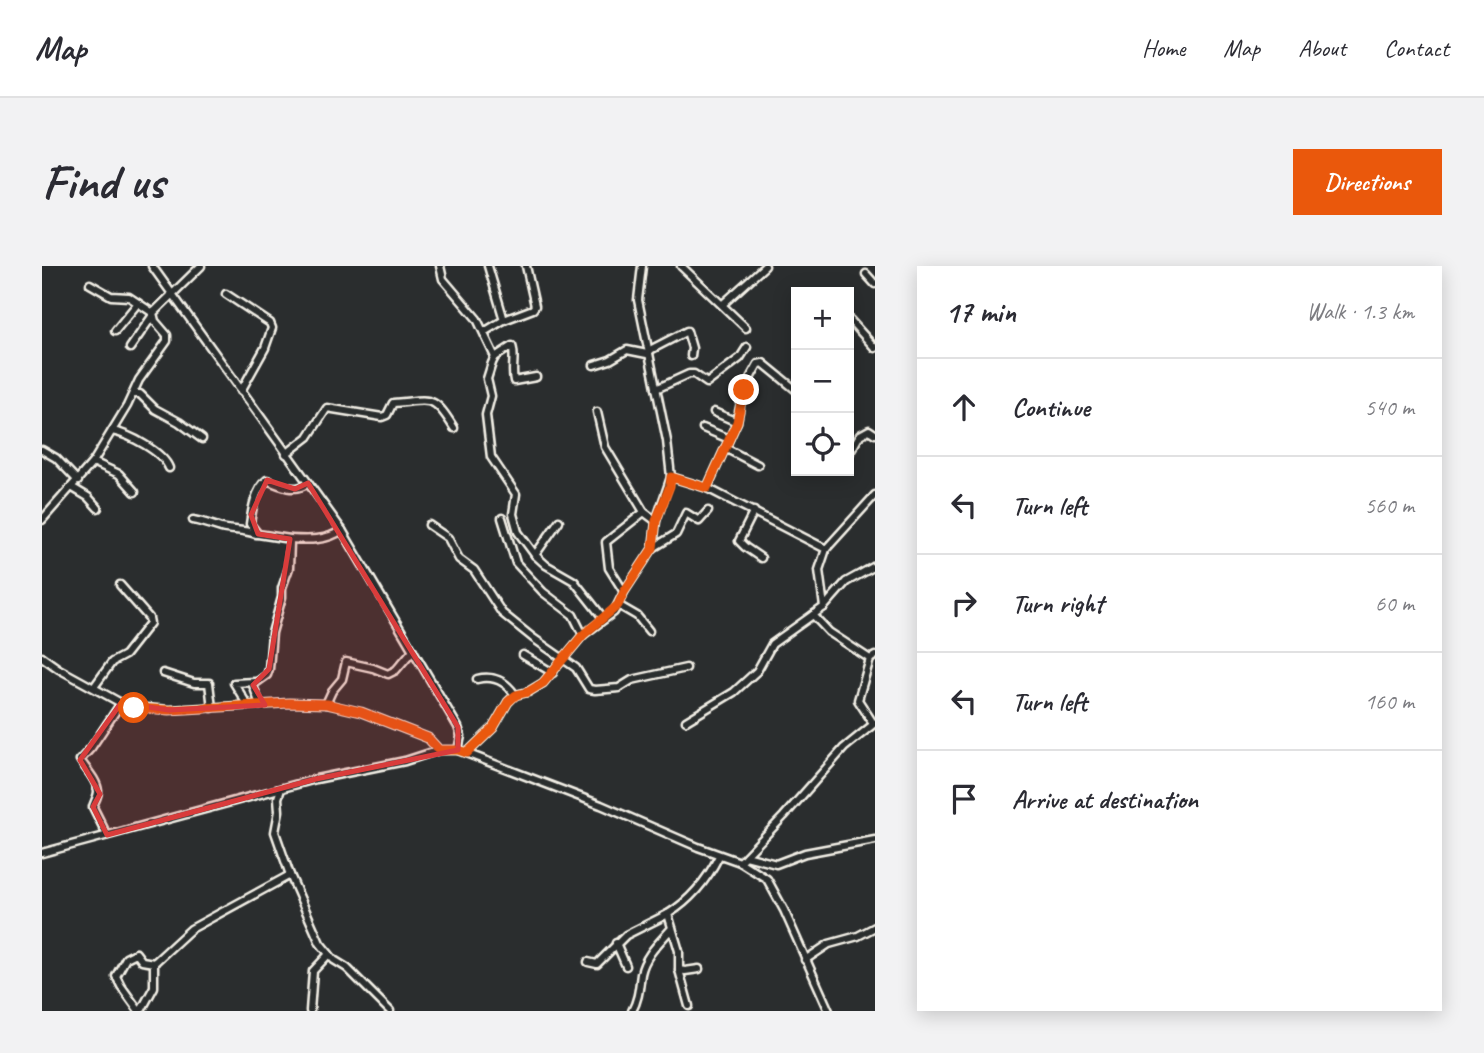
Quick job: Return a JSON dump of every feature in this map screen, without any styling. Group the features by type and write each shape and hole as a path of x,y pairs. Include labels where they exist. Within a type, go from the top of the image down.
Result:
{"street":[{"path":"152,266 342,530 458,727 461,736 458,750"},
{"path":"130,348 153,314 201,266"},
{"path":"440,266 443,279 477,319 495,357"},
{"path":"488,266 504,320"},
{"path":"484,332 535,306 526,266"},
{"path":"642,266 638,300 667,441 671,477 656,521 653,548"},
{"path":"681,266 746,328"},
{"path":"723,304 765,266"},
{"path":"866,274 875,284"},
{"path":"42,520 93,463 134,394 139,380 167,341 167,335 153,314 129,297 111,296 90,284"},
{"path":"226,294 272,326 265,348 242,391"},
{"path":"115,331 138,303"},
{"path":"854,324 875,348"},
{"path":"594,365 627,351 647,354 687,331 692,348 691,356"},
{"path":"536,377 514,381 512,346 495,357 487,379 491,396 486,415 488,448 496,466 516,494 513,514 518,533 546,565 574,581 604,619"},
{"path":"656,389 689,374 694,374 707,383 740,358 747,347"},
{"path":"707,488 737,422 744,390 760,363 781,375 791,385"},
{"path":"134,394 140,394 155,409 202,439"},
{"path":"286,454 308,437 327,408 382,417 387,415 393,403 431,401 440,405 454,428"},
{"path":"714,411 737,422"},
{"path":"597,412 605,447 644,512 656,521"},
{"path":"703,428 729,439"},
{"path":"854,446 863,432 869,430 875,434"},
{"path":"112,431 143,443 166,460 169,468"},
{"path":"725,448 758,465"},
{"path":"42,450 56,458 78,481"},
{"path":"93,463 119,474 135,492"},
{"path":"671,477 707,488 826,549"},
{"path":"258,534 250,524 262,483 267,480 295,489 308,483"},
{"path":"73,488 88,497 98,508"},
{"path":"824,607 819,570 826,549 875,495"},
{"path":"754,510 739,541 761,558"},
{"path":"467,753 493,728 508,702 516,695 528,692 543,683 565,660 583,635 618,605 653,548 676,534 686,513 699,522 708,511"},
{"path":"624,592 609,568 606,542 644,512"},
{"path":"502,518 516,564 544,592 573,615 583,635"},
{"path":"193,520 224,529 241,528 258,534 290,539 313,540 329,537 342,530"},
{"path":"535,555 559,521"},
{"path":"429,525 449,538 460,559 474,570 502,613 578,671 589,689 619,688 632,680 687,668"},
{"path":"248,706 234,683 255,682 267,675 272,633 289,568 290,539"},
{"path":"686,722 734,692 757,671 772,644 824,607 846,582 875,566"},
{"path":"94,687 112,662 125,655 150,623 149,618 120,585"},
{"path":"618,605 637,616 649,631"},
{"path":"740,862 844,748 874,723 858,700 872,657 829,632 813,615"},
{"path":"327,704 335,685 342,679 346,662 373,667 388,674 396,670 413,650"},
{"path":"523,655 553,673"},
{"path":"42,657 134,708 169,710 327,704 361,712 428,738 439,750"},
{"path":"163,673 194,683 209,683 212,708"},
{"path":"477,679 497,679 516,695"},
{"path":"255,682 253,687 260,705"},
{"path":"107,835 92,803 98,794 97,789 80,760 121,703"},
{"path":"42,853 316,779 405,761 439,750 458,750 601,805 719,856 740,862 767,879 784,910 829,1011"},
{"path":"281,789 275,832 320,943 334,961 347,968 390,1011"},
{"path":"746,856 776,864 805,853 875,840"},
{"path":"588,962 597,964 626,935 668,914 694,893 709,876 719,856"},
{"path":"154,963 142,961 136,953 126,958 116,976 139,1011 154,987 154,963 180,937 290,874"},
{"path":"668,914 679,951 679,970 689,1006"},
{"path":"805,960 829,944 858,936 875,927"},
{"path":"632,1011 641,990 641,975 647,958 672,928"},
{"path":"616,943 626,966"},
{"path":"310,1011 313,971 329,954"},
{"path":"679,970 699,968"}],"highlighted area":[{"path":"267,480 295,489 308,483 458,727 458,750 316,779 107,835 93,807 100,794 80,760 121,703 169,710 265,705 253,685 269,669 290,539 258,534 251,515"}],"route":[{"path":"134,708 169,710 289,703 327,704 361,712 428,738 439,750 467,753 493,728 508,702 516,695 528,692 543,683 565,660 583,635 614,611 653,548 656,521 671,477 707,488 737,422 744,390"}]}
